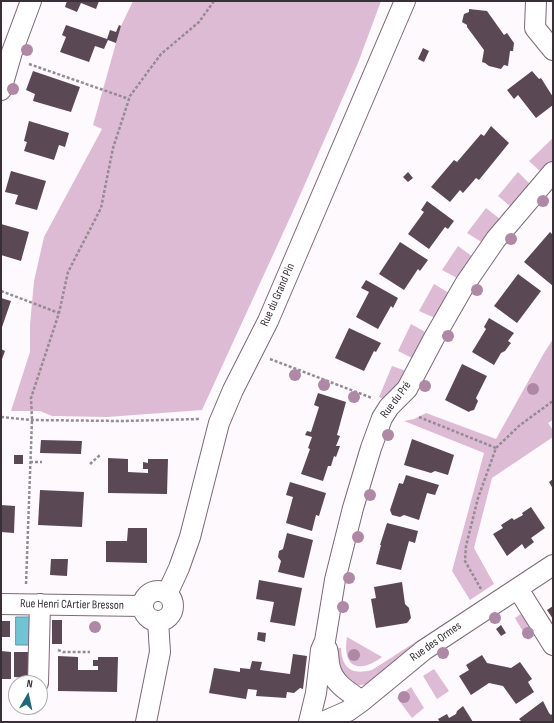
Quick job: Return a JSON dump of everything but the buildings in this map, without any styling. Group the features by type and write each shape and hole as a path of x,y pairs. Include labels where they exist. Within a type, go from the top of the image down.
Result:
{"street":[{"path":"1,90 31,1"},
{"name":"Rue du Grand Pin","path":"166,594 179,568 190,537 219,423 233,390 268,321 405,1"},
{"path":"536,1 535,28 553,50"},
{"name":"Rue du Pré","path":"308,722 316,693 321,650 325,641 335,580 351,516 371,448 382,418 407,389 465,284 496,239 553,172"},
{"name":"Rue des Ormes","path":"323,722 348,710 362,701 429,646 553,565"},
{"path":"518,589 553,645"},
{"path":"156,591 166,594 172,603 171,613 163,620 158,621 149,618 143,611 144,600 151,593 156,591"},
{"name":"Rue Henri CArtier Bresson","path":"1,604 143,606"},
{"path":"38,675 40,604"},
{"path":"151,721 160,652 158,621"},
{"name":"Rue du Pré","path":"325,641 330,668 333,675 343,688 362,701"}],"path":[{"path":"26,589 32,420 31,398 59,313 68,272 101,208 112,148 130,96 160,54 200,22 214,1"},
{"path":"12,54 129,99"},
{"path":"1,291 59,313"},
{"path":"268,358 375,399"},
{"path":"483,592 465,560 466,546 478,498 496,448 520,425 553,401"},
{"path":"1,417 32,420 122,421 202,419"},
{"path":"420,417 496,448"},
{"path":"90,464 100,455"},
{"path":"30,462 42,462"},
{"path":"56,650 63,652 90,652"}],"shaded area":[{"path":"133,1 381,1 358,63 294,209 202,410 107,417 52,416 40,411 11,411 30,352 30,325 34,281 44,237 102,129 93,125 121,26"},
{"path":"553,138 553,162 542,173 529,161"},
{"path":"518,172 530,184 512,207 498,196"},
{"path":"486,208 501,221 483,243 467,233"},
{"path":"458,246 473,257 459,279 442,270"},
{"path":"434,284 449,293 435,318 419,311"},
{"path":"411,324 427,333 412,358 398,351"},
{"path":"553,339 553,420 548,423 553,430 553,437 492,478 474,548 494,584 470,600 452,571 484,453 404,421 414,419 426,413 496,439"},
{"path":"392,366 409,372 385,400 379,397"},
{"path":"481,600 483,602 370,683 356,685 344,681 333,647 341,648 343,661 349,669 359,672 372,670"},
{"path":"521,614 537,634 528,640 515,618"},
{"path":"347,637 382,657 366,665 354,665 347,656"},
{"path":"434,669 449,691 437,699 423,676"},
{"path":"411,687 424,708 412,718 397,698"}],"water":[{"path":"16,617 30,617 30,645 16,645"}]}
